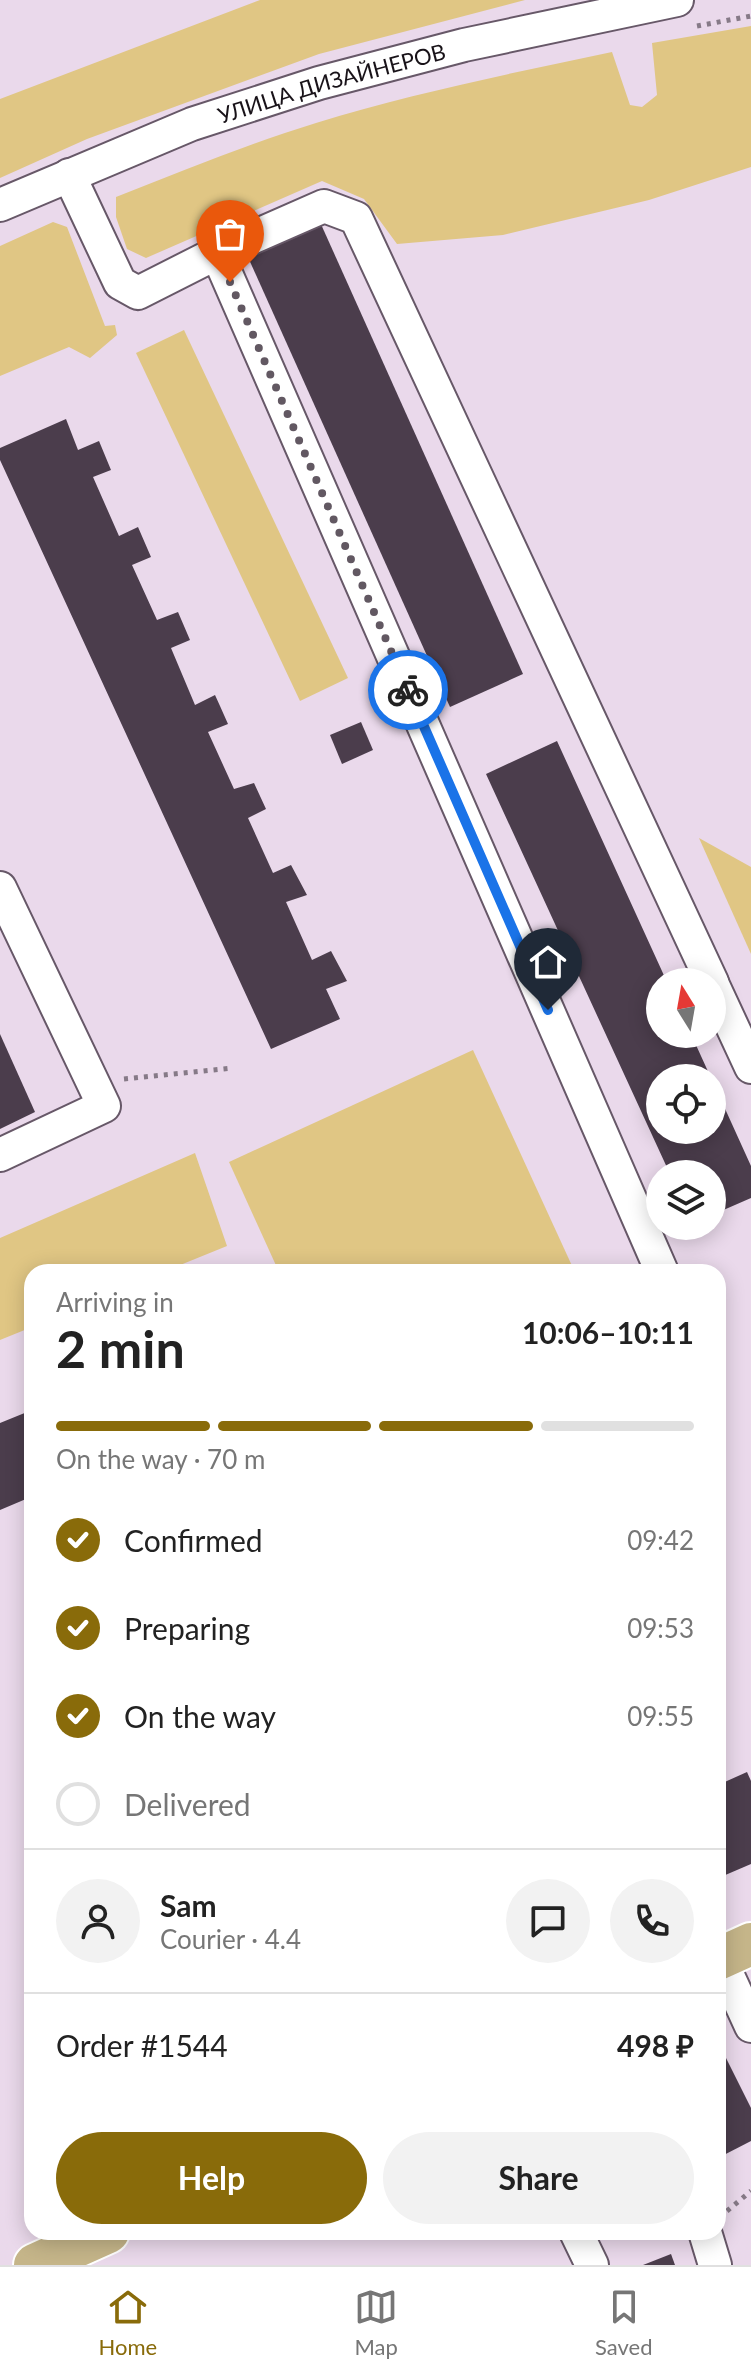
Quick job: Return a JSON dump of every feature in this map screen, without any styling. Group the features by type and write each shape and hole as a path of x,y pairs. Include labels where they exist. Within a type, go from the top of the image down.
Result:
{"main road":[{"path":"35,2265 90,2240"}],"street":[{"name":"УЛИЦА ДИЗАЙНЕРОВ","path":"0,205 192,124 319,83 464,45 677,0"},
{"path":"69,175 120,283 138,293 217,253 324,206 356,218 705,968"},
{"path":"217,253 659,1264"},
{"path":"0,888 104,1106 0,1155"},
{"path":"726,1013 751,1067"},
{"path":"727,1954 751,2026"},
{"path":"580,2240 592,2265"},
{"path":"707,2240 715,2265"}],"path":[{"path":"726,2211 751,2191"}],"shaded area":[{"path":"260,0 525,0 319,54 87,139 0,178 0,99"},
{"path":"751,26 751,167 649,200 503,235 397,244 364,199 322,181 146,258 127,249 116,217 116,197 291,131 426,93 612,52 630,105 642,107 657,95 652,43"},
{"path":"53,222 67,227 105,326 115,325 117,335 90,358 69,347 0,376 0,246"},
{"path":"184,330 348,678 300,701 136,353"},
{"path":"699,838 751,867 751,954"},
{"path":"473,1050 571,1264 275,1264 229,1162"},
{"path":"195,1153 227,1246 183,1264 24,1264 24,1330 0,1340 0,1238"}],"building":[{"path":"320,222 523,674 450,707 247,255"},
{"path":"66,419 78,450 99,441 111,470 93,477 119,536 138,527 151,557 132,565 157,620 178,612 190,640 171,648 195,705 215,695 220,706 228,724 208,732 234,789 254,783 266,809 248,818 273,873 291,865 307,895 286,902 312,960 331,951 347,981 326,989 340,1019 271,1049 0,460 0,448"},
{"path":"361,722 373,750 342,764 330,735"},
{"path":"557,741 661,968 646,968 646,1048 697,1048 705,1064 646,1064 646,1122 486,774"},
{"path":"0,1034 35,1112 0,1129"},
{"path":"726,1111 751,1166 751,1198 726,1209 726,1160 664,1160 656,1144 726,1144"},
{"path":"24,1413 24,1500 0,1510 0,1423"},
{"path":"747,1772 751,1781 751,1864 726,1875 726,1781"},
{"path":"726,2058 751,2108 751,2141 726,2154"},
{"path":"671,2254 675,2265 643,2265"}],"way so far":[{"path":"230,282 408,690"}],"route":[{"path":"408,690 548,1010"}]}
